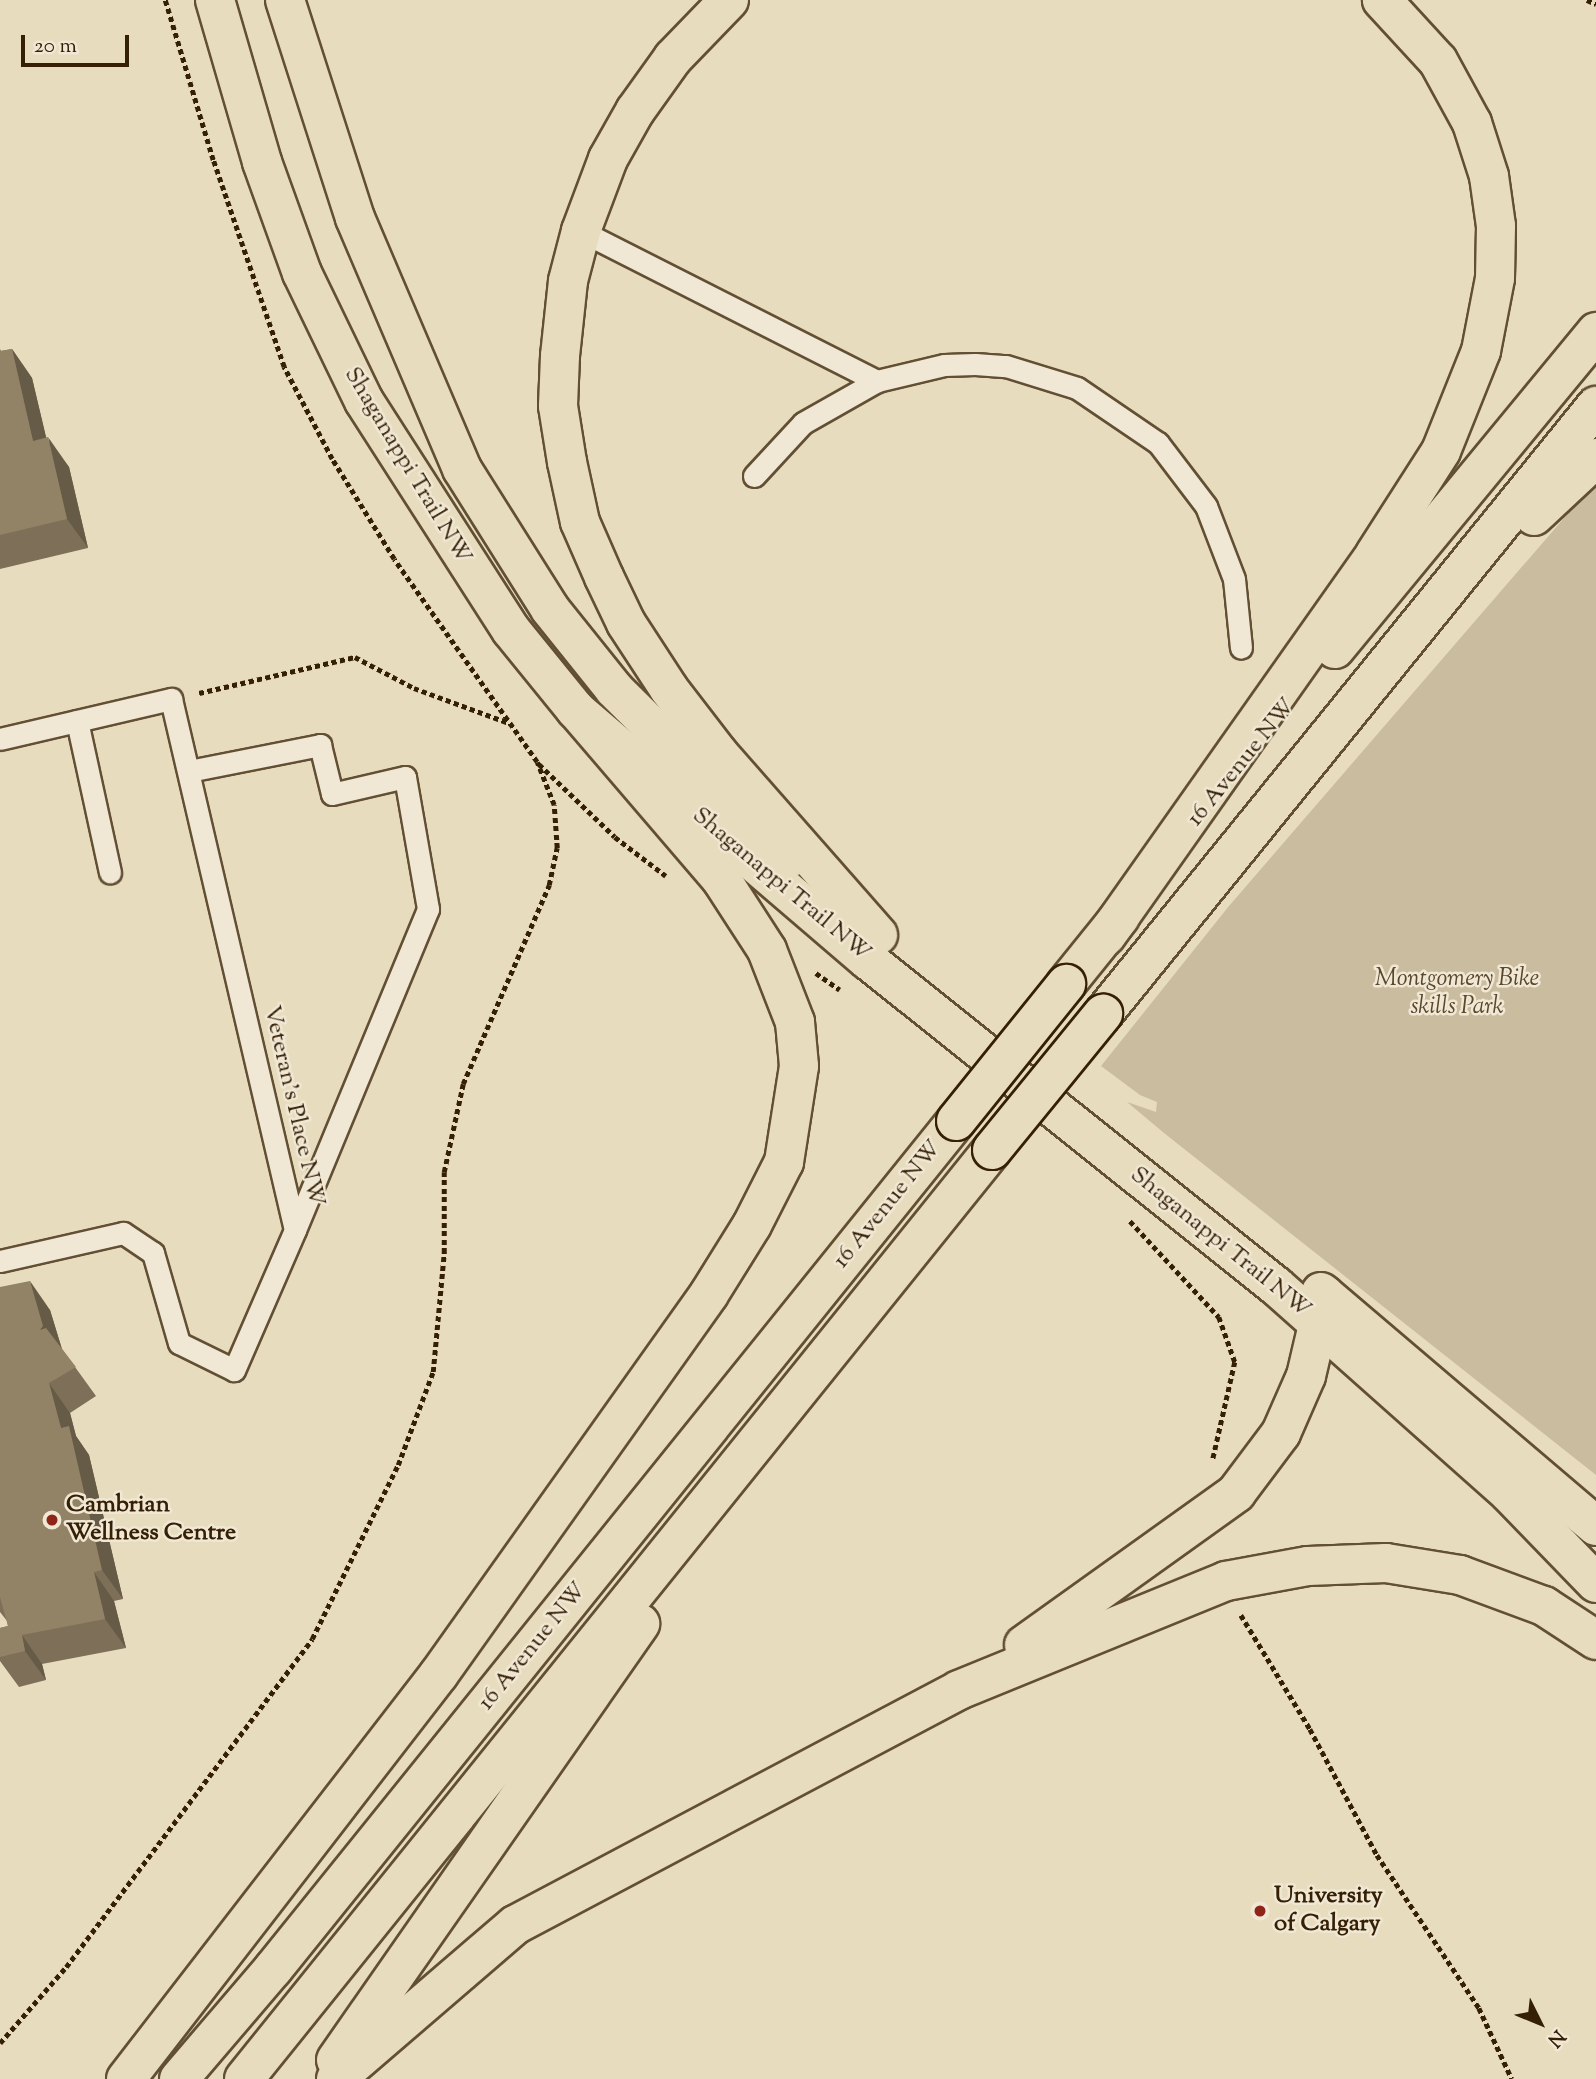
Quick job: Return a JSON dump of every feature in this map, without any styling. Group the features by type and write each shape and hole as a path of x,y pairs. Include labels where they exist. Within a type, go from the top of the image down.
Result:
{"main road":[{"name":"Shaganappi Trail NW","path":"215,0 262,162 302,273 364,401 510,630 576,710 868,960 1321,1309 1596,1527"},
{"name":"Shaganappi Trail NW","path":"285,0 355,218 462,469 542,597 614,689 794,867 1321,1309 1509,1493 1596,1583"},
{"path":"729,0 673,58 635,111 608,159 581,231 568,281 558,406 580,522 626,623 669,689 719,754 878,935"},
{"path":"1105,936 1383,543 1441,451 1481,351 1495,278 1496,226 1489,176 1472,123 1438,61 1382,0"},
{"name":"16 Avenue NW","path":"179,2079 273,1969 1066,984 1596,332"},
{"name":"16 Avenue NW","path":"244,2079 992,1150 1596,406"},
{"path":"1398,650 1596,458"},
{"path":"126,2079 447,1663 709,1294 752,1225 784,1162 799,1066 795,1022 767,950 721,879 576,710"},
{"path":"959,1690 1236,1493 1281,1433 1306,1376 1321,1309"},
{"path":"323,2079 830,1352"},
{"path":"336,2079 515,1925 959,1690 1226,1581 1308,1566 1385,1563 1460,1575 1544,1606 1596,1640"}],"lane":[{"path":"581,231 877,381"},
{"path":"754,476 803,423 877,381 944,365 1006,366 1077,388 1121,414 1158,443 1206,506 1234,579 1241,648"},
{"path":"0,739 181,697"},
{"name":"Veteran's Place NW","path":"0,1261 123,1233 153,1253 179,1343 234,1370 295,1230 189,771 181,697"},
{"path":"77,721 110,872"},
{"path":"189,771 320,745 332,794 405,777 428,909 295,1230"}],"path":[{"path":"1587,0 1596,4"},
{"path":"181,697 355,657 414,688 511,723"},
{"path":"537,762 615,837 671,880"},
{"path":"1125,1214 1219,1317 1235,1362 1212,1463"},
{"path":"1236,1608 1310,1729 1377,1855 1479,2008 1512,2079"}],"green space":[{"name":"Montgomery Bike skills Park","path":"1596,481 1596,1475 1164,1133 1127,1102 1156,1112 1157,1102 1140,1095 1101,1066 1229,906"}],"building":[{"path":"12,349 33,441 48,437 67,519 0,535 0,351"},
{"name":"Cambrian Wellness Centre","path":"30,1281 43,1326 40,1330 46,1328 76,1367 49,1383 61,1428 69,1426 102,1570 94,1572 105,1619 22,1635 25,1651 0,1657 0,1628 8,1626 0,1597 0,1287"}],"place":[{"name":"Cambrian Wellness Centre","path":"52,1520"},
{"name":"University of Calgary","path":"1260,1911"}]}
